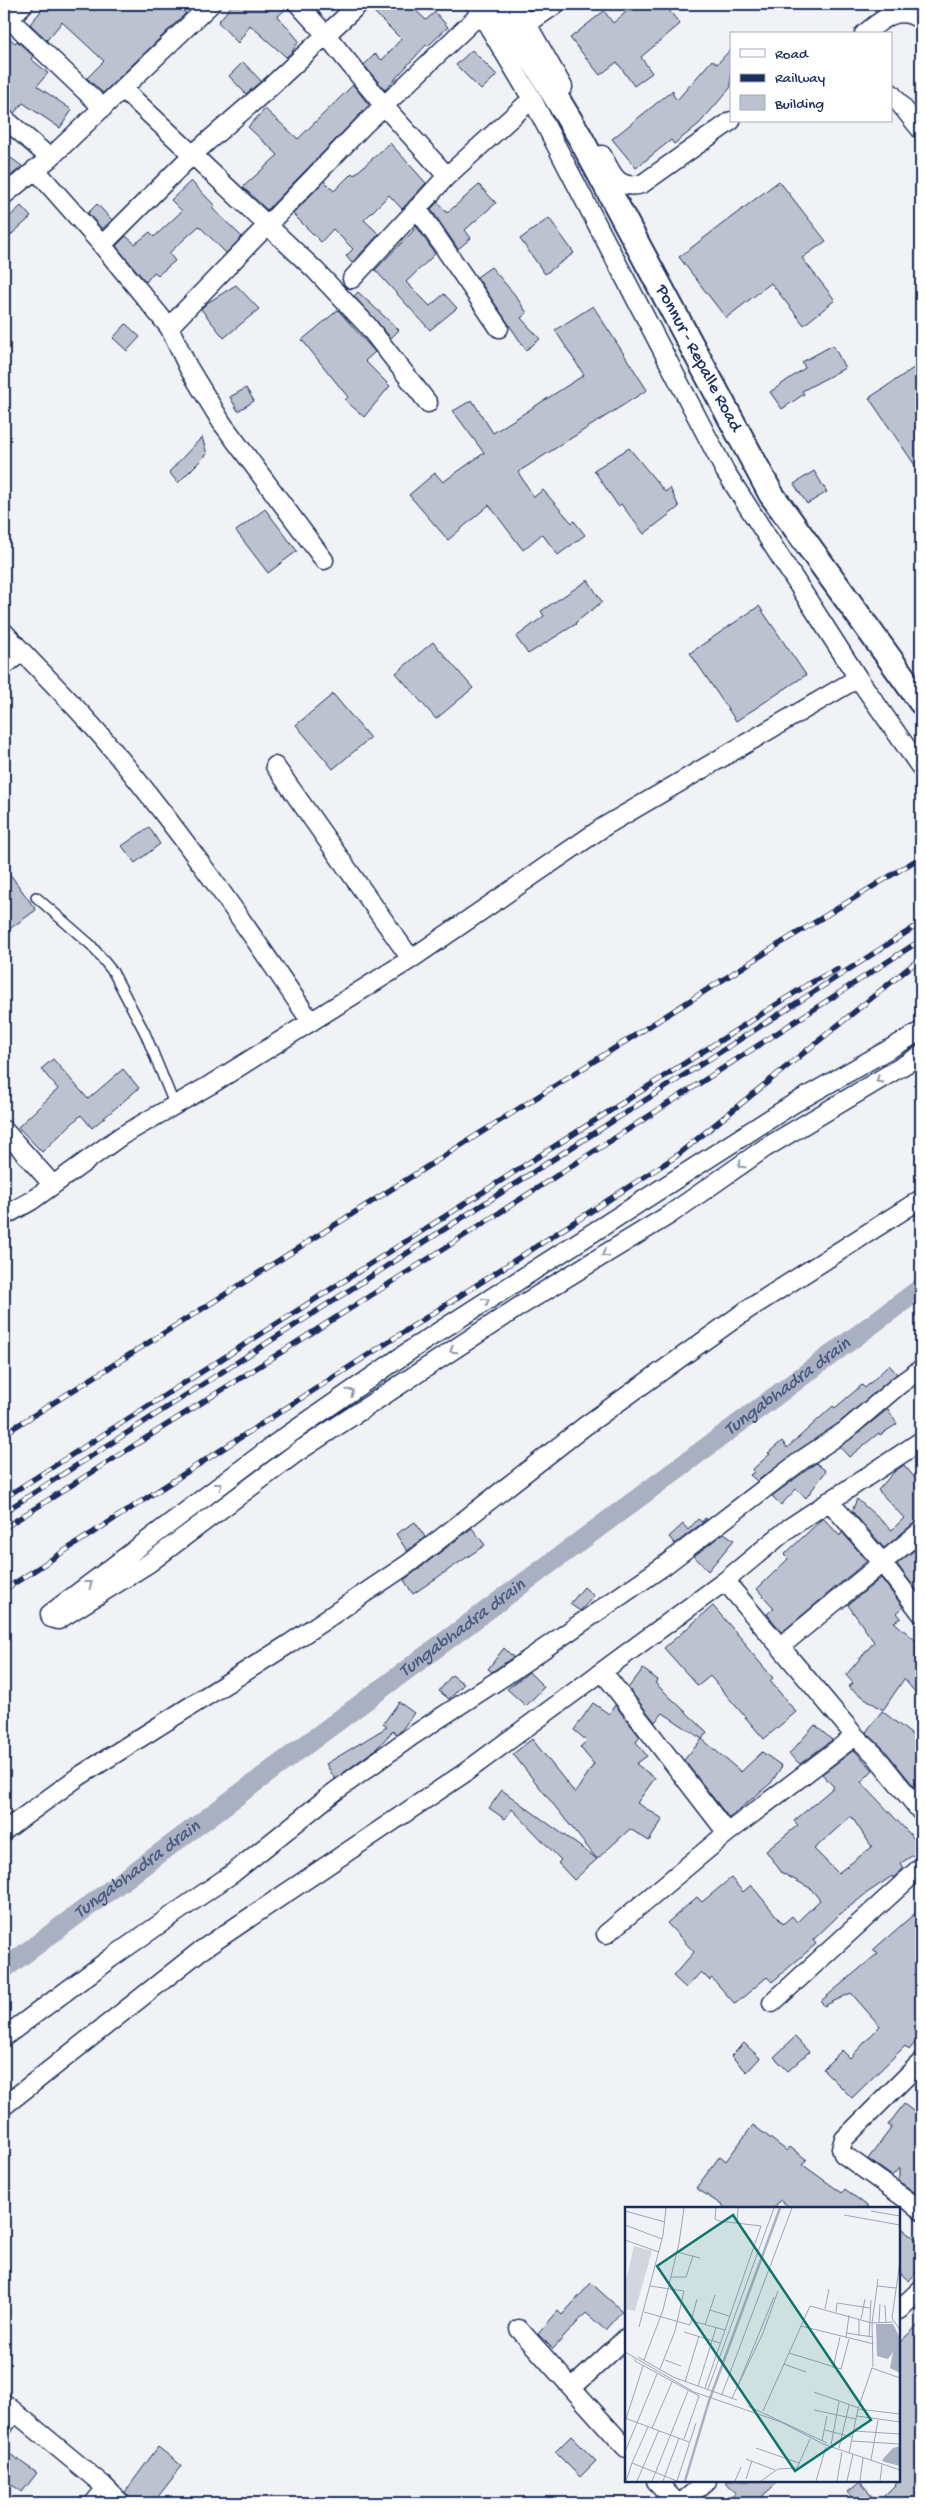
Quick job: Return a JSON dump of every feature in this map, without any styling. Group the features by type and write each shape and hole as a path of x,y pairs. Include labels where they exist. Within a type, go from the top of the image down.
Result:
{"main road":[{"name":"Ponnur - Repalle Road","path":"483,7 538,66 580,137 771,494 921,702"}],"street":[{"path":"24,4 6,16 103,108"},
{"path":"4,195 50,158 124,90 211,4"},
{"path":"298,4 384,106 447,176"},
{"path":"102,245 192,155 359,4"},
{"path":"512,4 527,24 611,171 625,186 642,184 730,122"},
{"path":"527,24 556,4"},
{"path":"169,327 483,7 725,471 858,678 921,768"},
{"path":"867,32 896,12 906,12 921,20"},
{"path":"124,90 314,270 368,326 428,403"},
{"path":"892,94 921,130"},
{"path":"352,279 447,176 532,99"},
{"path":"4,118 50,158"},
{"path":"35,169 102,245 169,327 188,368 222,423 324,560"},
{"path":"417,208 499,328"},
{"path":"4,632 101,736 139,782 254,937 311,1022"},
{"path":"4,666 22,652"},
{"path":"4,1216 53,1185 121,1136 175,1106 411,959 605,826 858,678"},
{"path":"275,766 411,959"},
{"path":"921,1030 810,1094 418,1345 275,1444 50,1614 51,1618 58,1620 149,1563 286,1460 540,1294 682,1206 764,1148 921,1055"},
{"path":"810,1094 822,1114"},
{"path":"4,1130 53,1185"},
{"path":"669,1183 682,1206"},
{"path":"4,1831 78,1777 289,1644 408,1564 586,1426 747,1310 921,1199"},
{"path":"528,1274 540,1294"},
{"path":"4,2037 111,1958 233,1873 333,1793 412,1736 503,1678 665,1565 803,1459 845,1431 921,1368"},
{"path":"4,2106 200,1952 463,1774 725,1581 789,1528 921,1441"},
{"path":"275,1444 286,1460"},
{"path":"829,1501 882,1562 921,1613"},
{"path":"781,1646 921,1531"},
{"path":"725,1581 855,1736 876,1755 921,1812"},
{"path":"603,1672 728,1833"},
{"path":"606,1934 728,1833 855,1736"},
{"path":"772,2003 921,1867"},
{"path":"921,2062 858,2123 844,2139 841,2148 843,2154 921,2210"},
{"path":"900,2309 921,2289"},
{"path":"519,2329 625,2447"},
{"path":"572,2388 625,2339"},
{"path":"7,2413 103,2485 121,2503"},
{"path":"657,2482 676,2503"},
{"path":"681,2503 706,2482"}],"lane":[{"path":"36,897 91,945 113,972 145,1033 175,1106"},
{"path":"88,2503 103,2485"}],"building":[{"path":"47,4 173,4 186,13 103,93 87,78 104,61 62,22 47,40 30,24"},
{"path":"233,4 288,4 288,7 278,16 299,41 292,52 286,57 250,25 238,43 218,22"},
{"path":"369,4 409,4 426,20 435,12 448,27 428,46 426,45 385,90 364,65 375,54 382,60 401,39 369,7"},
{"path":"636,4 664,4 680,24 641,57 652,73 634,86 617,62 600,75 570,38 604,11 613,23"},
{"path":"4,33 15,43 17,41 33,56 31,59 48,73 37,86 72,110 60,128 23,103 14,113 4,108"},
{"path":"472,50 497,75 481,90 456,65"},
{"path":"730,50 730,88 699,124 674,144 671,140 636,168 612,139 673,90 673,95 677,100 712,60 717,64"},
{"path":"243,62 261,81 246,94 229,76"},
{"path":"353,85 369,105 267,210 243,187 278,155 248,127 265,109 298,139"},
{"path":"390,143 426,183 402,209 389,195 364,220 379,234 352,263 346,256 353,249 333,229 321,242 293,214 324,181 334,191 352,173 354,175"},
{"path":"4,153 22,166 4,182"},
{"path":"191,181 215,206 212,208 242,237 226,253 199,226 169,253 175,261 158,275 154,272 146,282 116,246 126,236 135,244 150,232 154,237 182,211 171,200"},
{"path":"779,181 826,241 802,258 835,300 804,325 771,283 726,318 679,257"},
{"path":"479,185 496,203 465,230 471,238 458,249 431,209 438,202 447,213"},
{"path":"97,204 112,220 102,229 88,213"},
{"path":"21,206 31,217 4,241 4,222"},
{"path":"549,218 574,253 545,274 520,239"},
{"path":"417,227 435,254 406,282 430,306 444,294 457,308 430,330 375,270"},
{"path":"491,267 515,295 527,313 521,318 540,339 526,350 477,277"},
{"path":"236,285 259,309 224,338 201,309 207,303"},
{"path":"358,292 399,330 391,338 354,296"},
{"path":"593,306 647,390 518,472 534,497 543,490 572,523 574,521 585,535 558,555 542,534 523,550 489,505 448,540 409,495 435,473 443,482 484,453 453,411 472,400 493,433 584,375 555,330"},
{"path":"338,310 375,352 365,361 390,386 364,417 345,400 348,397 302,340"},
{"path":"126,324 140,337 127,351 113,338"},
{"path":"833,345 845,368 802,391 804,394 782,409 770,392 805,368 802,362"},
{"path":"921,363 921,474 869,398"},
{"path":"246,388 254,401 238,411 230,397"},
{"path":"202,437 207,454 178,483 169,472"},
{"path":"629,448 665,492 670,488 679,507 644,534 621,504 618,506 594,470"},
{"path":"814,471 827,492 807,504 794,484"},
{"path":"265,509 297,551 268,573 236,531"},
{"path":"588,580 602,602 576,624 528,654 516,637 544,616 541,611"},
{"path":"759,606 806,675 736,721 690,653"},
{"path":"433,642 473,688 436,719 396,673"},
{"path":"333,694 370,738 333,769 296,725"},
{"path":"149,827 160,844 135,863 122,846"},
{"path":"4,866 36,910 4,933"},
{"path":"53,1059 88,1099 123,1069 139,1088 92,1128 81,1115 42,1152 18,1127 58,1089 41,1069"},
{"path":"889,1365 897,1374 839,1423 757,1481 750,1475 754,1472 752,1470 770,1454 768,1453 782,1441 787,1448 833,1406 835,1408 862,1385 865,1388"},
{"path":"888,1409 897,1424 880,1435 879,1433 849,1457 840,1447"},
{"path":"816,1463 826,1471 806,1498 796,1489 781,1505 772,1496"},
{"path":"904,1465 921,1485 921,1521 914,1523 884,1548 852,1511 857,1499 892,1530 904,1518 878,1490 894,1472"},
{"path":"705,1518 707,1519 675,1544 669,1537 683,1524 688,1530 698,1519 702,1522"},
{"path":"823,1518 840,1536 842,1532 867,1561 782,1632 767,1614 774,1608 757,1589 788,1559 784,1555"},
{"path":"415,1522 425,1537 407,1551 396,1534"},
{"path":"472,1528 485,1545 413,1594 404,1580"},
{"path":"724,1533 734,1540 708,1571 694,1556"},
{"path":"921,1545 921,1592 919,1594 897,1564"},
{"path":"881,1578 903,1607 897,1613 901,1618 894,1622 921,1645 921,1699 904,1679 883,1710 848,1687 853,1683 846,1675 874,1642 848,1605"},
{"path":"584,1587 594,1596 580,1611 570,1604"},
{"path":"713,1606 773,1678 770,1681 796,1712 764,1739 710,1676 698,1686 664,1648"},
{"path":"504,1648 513,1657 492,1672 488,1669"},
{"path":"643,1669 658,1680 655,1683 707,1732 702,1739 663,1713 655,1722 628,1688"},
{"path":"529,1672 544,1687 526,1706 507,1689"},
{"path":"452,1675 464,1684 449,1699 439,1691"},
{"path":"399,1702 414,1713 401,1731 397,1734 393,1731 377,1748 335,1779 326,1764 387,1727 383,1724"},
{"path":"593,1703 609,1714 615,1705 640,1737 636,1742 647,1756 636,1764 655,1778 637,1803 663,1819 649,1841 630,1829 597,1859 513,1754 532,1739 575,1793 594,1764 580,1747 587,1741 574,1730"},
{"path":"882,1711 921,1742 921,1795 883,1748 866,1732"},
{"path":"815,1725 832,1740 800,1764 789,1754"},
{"path":"702,1739 741,1772 762,1752 782,1766 771,1783 729,1818 684,1760"},
{"path":"854,1750 873,1770 861,1782 921,1846 921,1850 901,1863 904,1868 893,1878 892,1876 867,1893 839,1915 813,1940 816,1944 772,1982 767,1977 735,2004 712,1978 709,1980 701,1972 686,1988 673,1976 694,1952 667,1923 697,1897 702,1902 731,1878 743,1892 751,1885 783,1924 792,1916 797,1922 820,1900 810,1888 782,1873 766,1851 798,1825 794,1821 834,1787 822,1774","holes":["851,1816 872,1847 838,1873 814,1849"]},
{"path":"502,1790 597,1859 574,1880 558,1863 561,1860 512,1809 505,1819 489,1808"},
{"path":"921,1908 921,2036 909,2050 905,2046 852,2098 823,2069 842,2050 850,2058 880,2026 851,1993 824,2006 821,2001 877,1954 873,1950"},
{"path":"795,2037 809,2052 788,2071 774,2057"},
{"path":"744,2043 760,2058 747,2072 731,2056"},
{"path":"904,2104 921,2117 921,2197 899,2181 899,2168 892,2176 868,2159 892,2127 888,2125"},
{"path":"753,2125 787,2151 790,2147 807,2160 803,2165 842,2193 845,2189 869,2207 790,2207 780,2200 775,2207 724,2207 696,2188 720,2156 726,2161"},
{"path":"900,2227 921,2243 921,2267 909,2281 900,2273"},
{"path":"591,2283 622,2311 605,2330 586,2313 553,2349 538,2334 558,2311 562,2315"},
{"path":"921,2322 921,2503 858,2503 848,2492 860,2482 878,2502 900,2482 900,2342"},
{"path":"571,2436 596,2461 580,2477 555,2452"},
{"path":"158,2447 182,2466 153,2503 133,2503 125,2492"},
{"path":"4,2450 37,2473 22,2492 4,2479"},
{"path":"726,2482 778,2482 755,2503 725,2503 736,2493"}],"waterway":[{"name":"Tungabhadra drain","path":"4,1969 921,1288"}],"railway":[{"path":"4,1434 781,943 921,857"},
{"path":"4,1512 921,923"},
{"path":"4,1528 414,1268 921,940"},
{"path":"4,1590 675,1157 921,958"},
{"path":"4,1498 807,985 837,969"}]}
